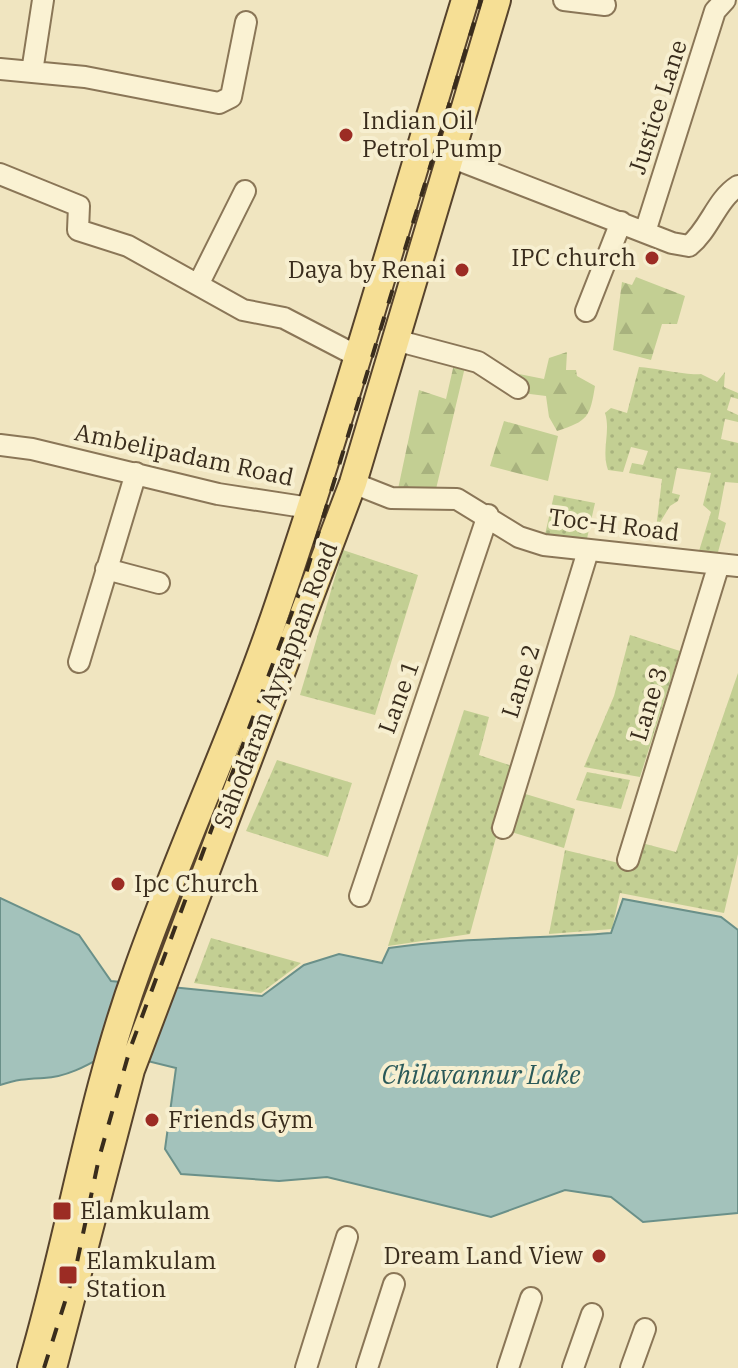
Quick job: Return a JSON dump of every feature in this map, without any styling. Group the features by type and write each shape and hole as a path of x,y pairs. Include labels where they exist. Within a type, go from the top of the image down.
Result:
{"main road":[{"name":"Sahodaran Ayyappan Road","path":"53,1368 131,1070 286,621 310,508 359,357 465,0"},
{"name":"Sahodaran Ayyappan Road","path":"31,1368 53,1293 111,1052 137,971 286,621 353,483 497,0"}],"street":[{"path":"32,72 43,0"},
{"path":"564,0 605,5"},
{"name":"Justice Lane","path":"645,232 715,11 725,0"},
{"path":"0,69 85,77 219,103 231,97 246,22"},
{"path":"448,156 672,243 689,246 699,238 728,193 738,186"},
{"path":"0,174 79,206 78,230 128,246 243,310 284,318 359,357"},
{"path":"199,283 245,191"},
{"path":"586,311 621,222"},
{"path":"395,340 478,362 518,388"},
{"name":"Ambelipadam Road","path":"0,445 136,473 218,494 310,508"},
{"path":"79,662 136,473"},
{"name":"Toc-H Road","path":"353,483 391,498 457,499 488,515 519,537 588,551 628,552 728,565"},
{"name":"Lane 1","path":"360,896 488,515"},
{"name":"Lane 2","path":"503,828 588,551"},
{"name":"Lane 3","path":"628,860 728,565"},
{"path":"106,569 159,583"},
{"path":"306,1368 347,1237"},
{"path":"367,1368 394,1284"},
{"path":"508,1368 531,1298"},
{"path":"573,1368 592,1314"},
{"path":"631,1368 645,1329"}],"green space":[{"path":"636,277 685,296 677,324 662,324 651,360 613,350 622,282 632,285"},
{"path":"567,352 566,370 576,370 577,376 595,386 586,416 557,431 549,417 546,396 522,393 519,374 544,379 549,358"},
{"path":"454,364 465,367 436,489 398,489 419,390 446,399"},
{"path":"639,367 701,374 717,382 725,372 724,387 738,393 738,399 731,397 727,410 738,415 738,422 725,419 721,439 738,443 738,483 725,482 718,519 726,523 718,552 699,551 711,512 703,505 711,473 677,468 672,493 680,495 678,501 670,506 656,529 662,479 629,473 632,463 643,465 648,451 631,447 623,472 608,470 605,413 611,408 627,413"},
{"path":"504,421 558,436 548,481 490,466"},
{"path":"554,495 595,503 586,543 544,539"},
{"path":"343,550 418,575 375,715 300,695"},
{"path":"630,635 680,651 640,777 584,767 614,696"},
{"path":"738,673 738,854 724,913 620,893 612,929 549,934 565,850 631,866 638,842 676,852"},
{"path":"464,710 489,717 479,755 515,767 470,934 388,946"},
{"path":"277,760 352,783 328,857 246,831"},
{"path":"587,772 630,780 621,809 576,800"},
{"path":"519,792 575,809 564,848 508,831"},
{"path":"211,938 301,963 261,993 194,983"}],"water":[{"name":"Chilavannur Lake","path":"0,898 79,935 111,981 262,996 304,965 339,954 382,963 389,948 611,933 623,899 721,917 738,930 738,1213 643,1222 611,1197 565,1190 491,1217 327,1177 279,1181 181,1174 165,1149 176,1068 111,1052 62,1075 0,1085"}],"railway":[{"path":"44,1368 76,1267 99,1158 130,1049 304,580 481,0"}],"place":[{"name":"Indian Oil Petrol Pump","path":"346,135"},
{"name":"IPC church","path":"652,258"},
{"name":"Daya by Renai","path":"462,270"},
{"name":"Ipc Church","path":"118,884"},
{"name":"Friends Gym","path":"152,1120"},
{"name":"Elamkulam","path":"62,1211"},
{"name":"Dream Land View","path":"599,1256"},
{"name":"Elamkulam Station","path":"68,1275"}]}
